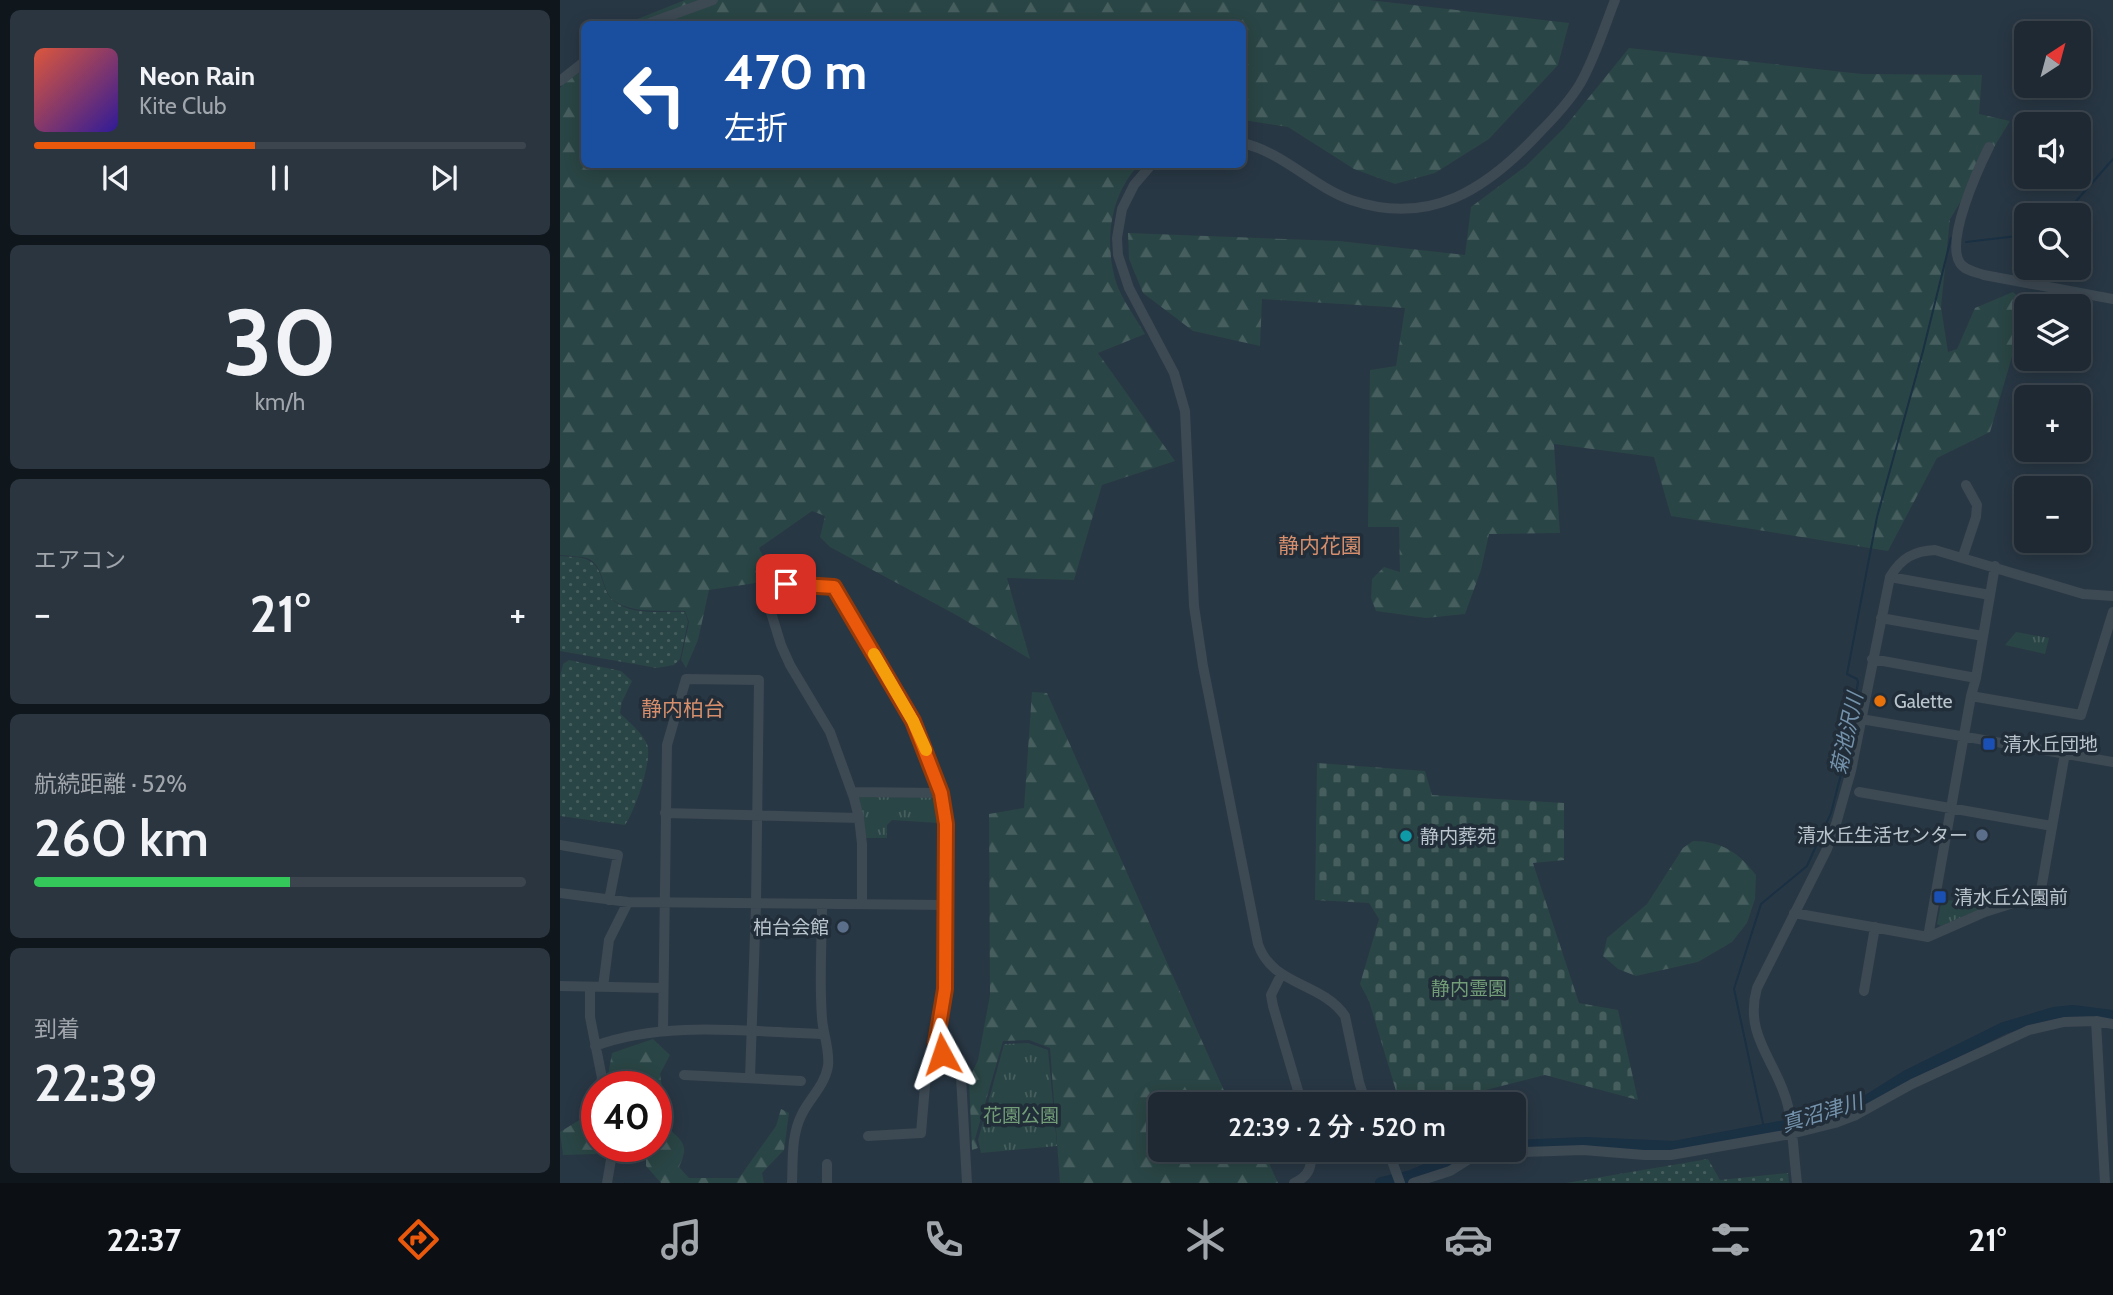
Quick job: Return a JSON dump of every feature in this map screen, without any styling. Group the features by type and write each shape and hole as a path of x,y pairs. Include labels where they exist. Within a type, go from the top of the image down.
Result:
{"street":[{"path":"655,21 713,0"},
{"path":"1246,144 1266,151 1334,193 1365,204 1410,208 1463,196 1512,162 1574,95 1593,57 1615,0"},
{"path":"560,80 581,64"},
{"path":"1989,147 1962,217 1956,242 1959,262 1965,268 1984,275 2113,299"},
{"path":"1149,168 1134,185 1122,209 1116,238 1118,255 1129,288 1174,373 1185,411 1194,606 1203,666 1258,944 1264,958 1281,975 1324,996 1345,1016 1362,1092"},
{"path":"1963,556 1977,506 1966,485"},
{"path":"1797,1183 1791,1127 1783,1089 1758,1039 1752,1012 1756,988 1836,824 1851,771 1890,577 1903,560 1918,552 1936,550 2083,594 2113,596"},
{"path":"1928,937 1995,566"},
{"path":"1890,577 1990,595"},
{"path":"862,904 862,844 852,792 830,732 781,645 765,593 772,586 786,584 834,587 913,721 941,793 946,824 946,905 945,989 936,1043 938,1050"},
{"path":"1971,696 2081,715 2113,612"},
{"path":"1881,618 1983,636"},
{"path":"1872,659 1976,678"},
{"path":"663,1030 667,746 686,679 759,680 750,1078"},
{"path":"1861,719 2113,762"},
{"path":"1794,913 1928,937 1985,912 2039,893 2065,753"},
{"path":"852,792 941,793"},
{"path":"1859,792 2052,826"},
{"path":"665,813 859,818"},
{"path":"560,845 618,855 610,900"},
{"path":"560,893 628,902 946,905"},
{"path":"603,987 609,940 628,902"},
{"path":"792,1183 798,1123 806,1106 821,1086 828,1067 828,1048 822,1017 822,904"},
{"path":"1864,991 1875,927"},
{"path":"1281,975 1271,995 1298,1092"},
{"path":"560,986 663,988"},
{"path":"590,987 590,1017 600,1071"},
{"path":"1413,1183 1450,1171 1469,1159 1497,1153 1583,1150 1671,1155 1791,1127 1835,1123 2029,1030 2064,1021 2113,1024"},
{"path":"2096,1021 2107,1178"},
{"path":"595,1046 629,1035 663,1030 824,1034"},
{"path":"868,1136 921,1133 927,1062 932,1049 938,1050 955,1064 961,1077 967,1183"},
{"path":"684,1075 801,1081"},
{"path":"607,1183 611,1162"},
{"path":"1294,1183 1306,1175 1311,1162"},
{"path":"827,1164 827,1183"}],"green space":[{"path":"685,0 1369,0 1569,23 1558,65 1489,139 1435,173 1395,184 1354,169 1288,127 1246,120 1246,21 632,21"},
{"path":"1629,48 1862,74 1982,75 1979,114 2010,121 1950,219 1941,307 1948,352 1957,349 1975,308 2013,292 2015,294 2014,350 1990,432 1937,458 1888,551 1671,516 1654,457 1554,444 1560,533 1489,534 1481,570 1465,614 1426,618 1376,611 1371,598 1372,579 1384,567 1400,572 1399,527 1368,527 1370,370 1396,366 1405,308 1262,299 1260,346 1193,331 1143,293 1129,259 1128,233 1339,241 1465,255 1471,207 1526,166 1564,128"},
{"path":"581,66 581,168 1136,168 1121,190 1116,204 1110,251 1116,282 1145,334 1098,353 1175,461 1102,485 1074,580 1007,578 1030,659 958,616 830,547 820,537 825,516 812,511 759,548 775,580 709,590 698,640 686,668 681,660 689,622 685,611 650,611 624,606 611,598 593,562 584,557 560,555 560,88"},
{"path":"560,556 582,558 593,564 606,591 621,606 648,612 685,612 688,622 680,659 674,665 657,668 560,651"},
{"path":"2016,632 2049,638 2045,654 2005,645"},
{"path":"569,660 621,671 632,681 620,713 646,742 648,759 638,797 625,825 560,816 560,677 563,664"},
{"path":"1032,692 1047,693 1225,1092 1148,1092 1148,1162 1268,1162 1278,1183 1060,1183 1050,1048 1029,1040 1003,1041 975,1139 978,1148 972,1150 969,1079 978,1060 990,995 989,814 1024,808"},
{"name":"静内霊園","path":"1317,763 1425,771 1432,795 1564,803 1564,860 1533,863 1579,1003 1618,1010 1638,1100 1545,1075 1478,1092 1396,1092 1369,1001 1360,984 1379,919 1369,903 1315,900"},
{"path":"858,797 934,797 938,823 892,820 887,825 887,838 866,838"},
{"path":"1693,841 1713,843 1729,850 1743,860 1756,875 1755,899 1747,923 1732,942 1698,962 1636,976 1618,969 1603,956 1607,938 1647,904 1683,848"},
{"path":"1942,899 1985,907 1941,926 1937,924"},
{"path":"653,1039 670,1055 662,1071 609,1071 612,1053"},
{"name":"花園公園","path":"1028,1043 1048,1050 1057,1146 981,1153 978,1140 1004,1044"},
{"path":"781,1109 789,1113 784,1150 762,1173 764,1183 661,1183 646,1166 646,1162 672,1162 672,1132 683,1145 684,1154 679,1167 689,1178 739,1178 776,1126"},
{"path":"581,1119 581,1154 563,1155 560,1132"},
{"path":"1708,1159 1720,1180 1788,1173 1789,1183 1566,1183"}],"waterway":[{"name":"菊池沢川","path":"2074,203 2113,159"},
{"name":"菊池沢川","path":"1966,242 2014,236"},
{"name":"菊池沢川","path":"1764,1128 1734,989 1761,904 1807,866 1831,813 1846,755 1858,682 1847,674 1877,517 1951,238"},
{"name":"真沼津川","path":"1526,1146 1586,1143 1674,1147 1780,1127 1833,1115 1862,1104 1905,1077 2004,1028 2054,1013 2073,1011 2113,1016"},
{"name":"真沼津川","path":"1381,1183 1411,1176 1444,1162"}],"slow traffic":[{"path":"874,654 913,721 926,750"}],"place":[{"name":"Galette","path":"1880,701"},
{"name":"清水丘団地","path":"1989,744"},
{"name":"清水丘生活センター","path":"1982,835"},
{"name":"静内葬苑","path":"1406,836"},
{"name":"清水丘公園前","path":"1940,897"},
{"name":"柏台会館","path":"843,927"}],"district":[{"name":"静内花園","path":"1320,546"},
{"name":"静内柏台","path":"683,709"}],"route":[{"path":"786,584 834,587 913,721 941,793 946,824 945,989 936,1043 942,1054"}]}
